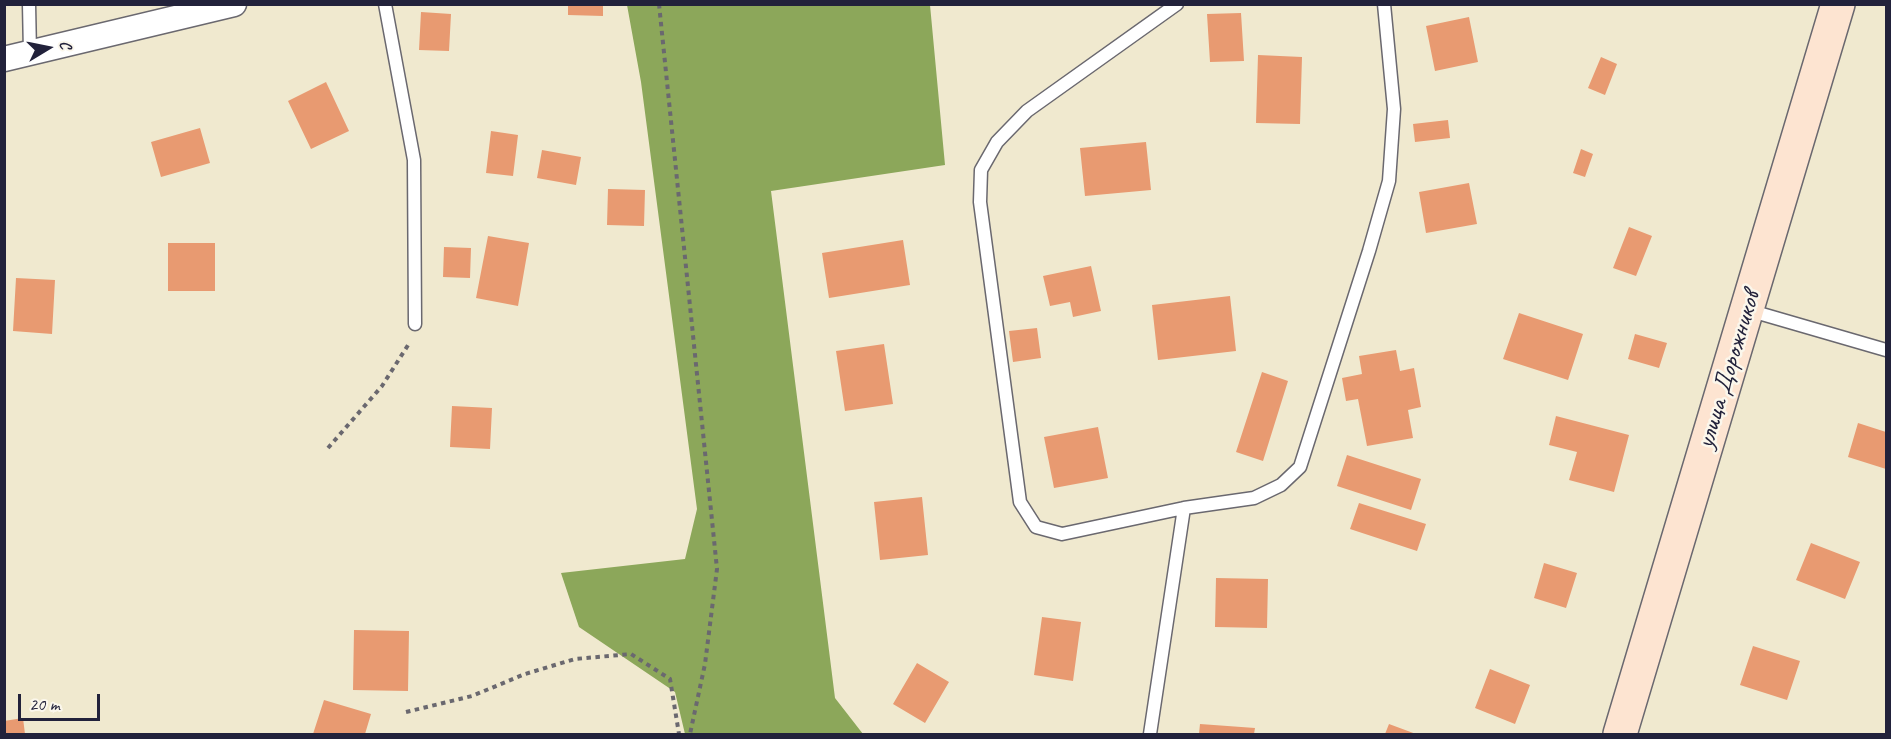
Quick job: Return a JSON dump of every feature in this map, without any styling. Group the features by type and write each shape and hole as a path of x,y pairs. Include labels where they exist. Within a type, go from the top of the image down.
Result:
{"main road":[{"name":"улица Дорожников","path":"1620,735 1838,4"}],"street":[{"path":"4,59 234,4"}],"lane":[{"path":"29,4 30,53"},
{"path":"385,4 414,160 415,324"},
{"path":"1177,4 1027,111 997,142 981,170 980,202 1020,502 1036,527 1062,534 1184,508 1254,498 1281,485 1300,466 1389,181 1394,109 1384,4"},
{"path":"1747,309 1887,350"},
{"path":"1150,735 1184,508"}],"path":[{"path":"659,4 717,569 705,664 690,735"},
{"path":"328,447 382,386 411,341 415,324"},
{"path":"406,712 472,696 525,674 575,659 632,654 670,679 679,735"}],"green space":[{"path":"627,5 930,5 945,165 771,191 835,698 863,734 685,734 675,692 579,627 561,573 685,559 697,509 641,82"}],"building":[{"path":"568,4 603,4 603,16 568,15"},
{"path":"421,12 451,14 449,51 419,50"},
{"path":"1241,13 1244,61 1210,62 1207,14"},
{"path":"1469,17 1478,62 1435,71 1426,26"},
{"path":"1258,55 1302,57 1300,124 1256,123"},
{"path":"1601,57 1617,64 1605,95 1588,88"},
{"path":"326,82 349,131 311,149 288,101"},
{"path":"1448,120 1450,138 1415,142 1413,124"},
{"path":"200,128 210,163 161,177 151,142"},
{"path":"491,131 518,135 513,176 486,173"},
{"path":"1146,142 1151,190 1085,196 1080,148"},
{"path":"1581,149 1593,154 1585,177 1573,173"},
{"path":"542,150 581,157 576,185 537,178"},
{"path":"1469,183 1477,224 1426,233 1419,192"},
{"path":"608,189 645,190 644,226 607,225"},
{"path":"1629,227 1652,236 1636,276 1613,268"},
{"path":"488,236 529,243 518,306 476,298"},
{"path":"903,240 910,285 829,298 822,253"},
{"path":"168,243 215,243 215,291 168,291"},
{"path":"444,247 471,248 470,278 443,277"},
{"path":"1091,266 1101,311 1073,317 1070,302 1050,306 1043,276"},
{"path":"16,278 55,280 52,334 13,331"},
{"path":"1230,296 1236,351 1158,360 1152,305"},
{"path":"1519,313 1583,334 1568,380 1503,359"},
{"path":"1037,328 1041,358 1013,362 1009,331"},
{"path":"1635,334 1667,343 1659,368 1628,359"},
{"path":"884,344 893,404 845,411 836,351"},
{"path":"1396,350 1400,371 1414,368 1421,407 1408,410 1413,438 1367,446 1358,399 1346,401 1342,378 1362,374 1359,356"},
{"path":"1262,372 1288,381 1263,461 1236,452"},
{"path":"452,406 492,408 490,449 450,447"},
{"path":"1556,416 1629,435 1614,492 1569,480 1577,452 1549,445"},
{"path":"1858,423 1886,432 1886,469 1848,457"},
{"path":"1098,427 1108,478 1054,488 1044,437"},
{"path":"1347,455 1421,479 1411,510 1337,486"},
{"path":"922,497 928,555 880,560 874,502"},
{"path":"1359,503 1426,524 1417,551 1350,529"},
{"path":"1811,543 1860,562 1845,599 1796,580"},
{"path":"1544,563 1577,573 1566,608 1534,598"},
{"path":"1216,578 1268,579 1267,628 1215,627"},
{"path":"1042,617 1081,622 1073,681 1034,675"},
{"path":"354,630 409,631 408,691 353,690"},
{"path":"1753,646 1800,661 1787,700 1740,685"},
{"path":"917,663 949,682 925,723 893,704"},
{"path":"1490,669 1530,685 1515,724 1475,708"},
{"path":"324,700 371,714 365,734 313,734"},
{"path":"23,718 25,734 4,734 4,721"},
{"path":"1200,724 1255,728 1254,734 1199,734"},
{"path":"1389,724 1416,734 1385,734"}]}
